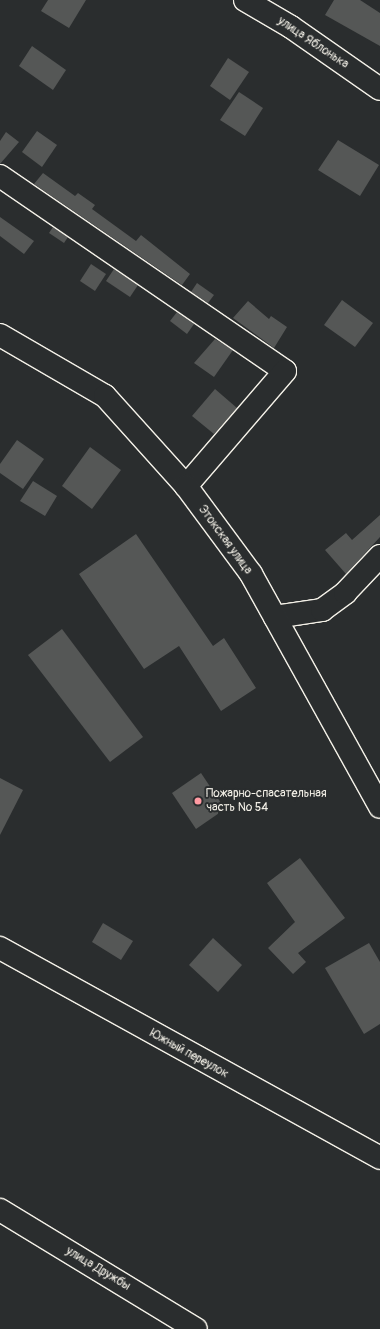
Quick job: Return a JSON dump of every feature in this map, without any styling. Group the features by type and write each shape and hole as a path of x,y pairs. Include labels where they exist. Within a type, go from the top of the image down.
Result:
{"street":[{"name":"улица Яблонька","path":"245,0 291,27 380,89"},
{"path":"0,176 285,371 186,486"},
{"name":"Этокская улица","path":"0,335 105,396 186,486 251,574 379,804"},
{"path":"275,617 322,610 345,593 380,556"},
{"name":"Южный переулок","path":"0,948 380,1158"},
{"name":"улица Дружбы","path":"0,1210 196,1329"}],"building":[{"path":"48,0 86,0 69,28 41,11"},
{"path":"334,0 360,0 380,13 380,46 325,15"},
{"path":"32,46 66,70 53,90 19,66"},
{"path":"228,58 249,72 230,100 210,86"},
{"path":"239,92 263,108 245,136 220,120"},
{"path":"37,131 57,145 42,167 22,152"},
{"path":"6,132 19,142 0,164 0,141"},
{"path":"338,140 379,165 360,196 318,170"},
{"path":"43,173 75,196 78,193 95,205 92,209 136,241 141,235 190,274 182,285 34,184"},
{"path":"0,217 34,241 24,254 0,236"},
{"path":"53,227 68,237 64,243 49,233"},
{"path":"91,264 106,274 95,291 80,281"},
{"path":"114,269 138,285 130,297 106,281"},
{"path":"197,283 214,295 208,303 191,292"},
{"path":"342,300 373,323 355,347 324,325"},
{"path":"248,301 269,319 271,316 287,327 274,348 233,318"},
{"path":"177,312 194,324 187,334 170,321"},
{"path":"215,339 233,350 214,377 194,363"},
{"path":"215,389 237,408 214,434 192,416"},
{"path":"17,440 44,459 23,489 0,473 0,464"},
{"path":"90,447 121,470 92,509 62,486"},
{"path":"33,481 57,496 45,516 20,501"},
{"path":"380,515 380,537 346,574 325,550 346,533 352,540"},
{"path":"136,534 213,646 224,638 256,688 221,711 179,646 144,669 79,574"},
{"path":"62,629 143,737 110,762 28,655"},
{"name":"Пожарно-спасательная часть № 54","path":"201,773 225,809 196,829 172,793"},
{"path":"0,778 23,790 0,835"},
{"path":"300,858 345,918 298,953 306,962 293,974 268,948 295,922 267,883"},
{"path":"103,923 133,941 121,960 92,942"},
{"path":"213,938 242,965 218,992 189,965"},
{"path":"369,943 380,962 380,1024 364,1034 325,968"}],"place":[{"name":"Пожарно-спасательная часть № 54","path":"198,801"}]}
